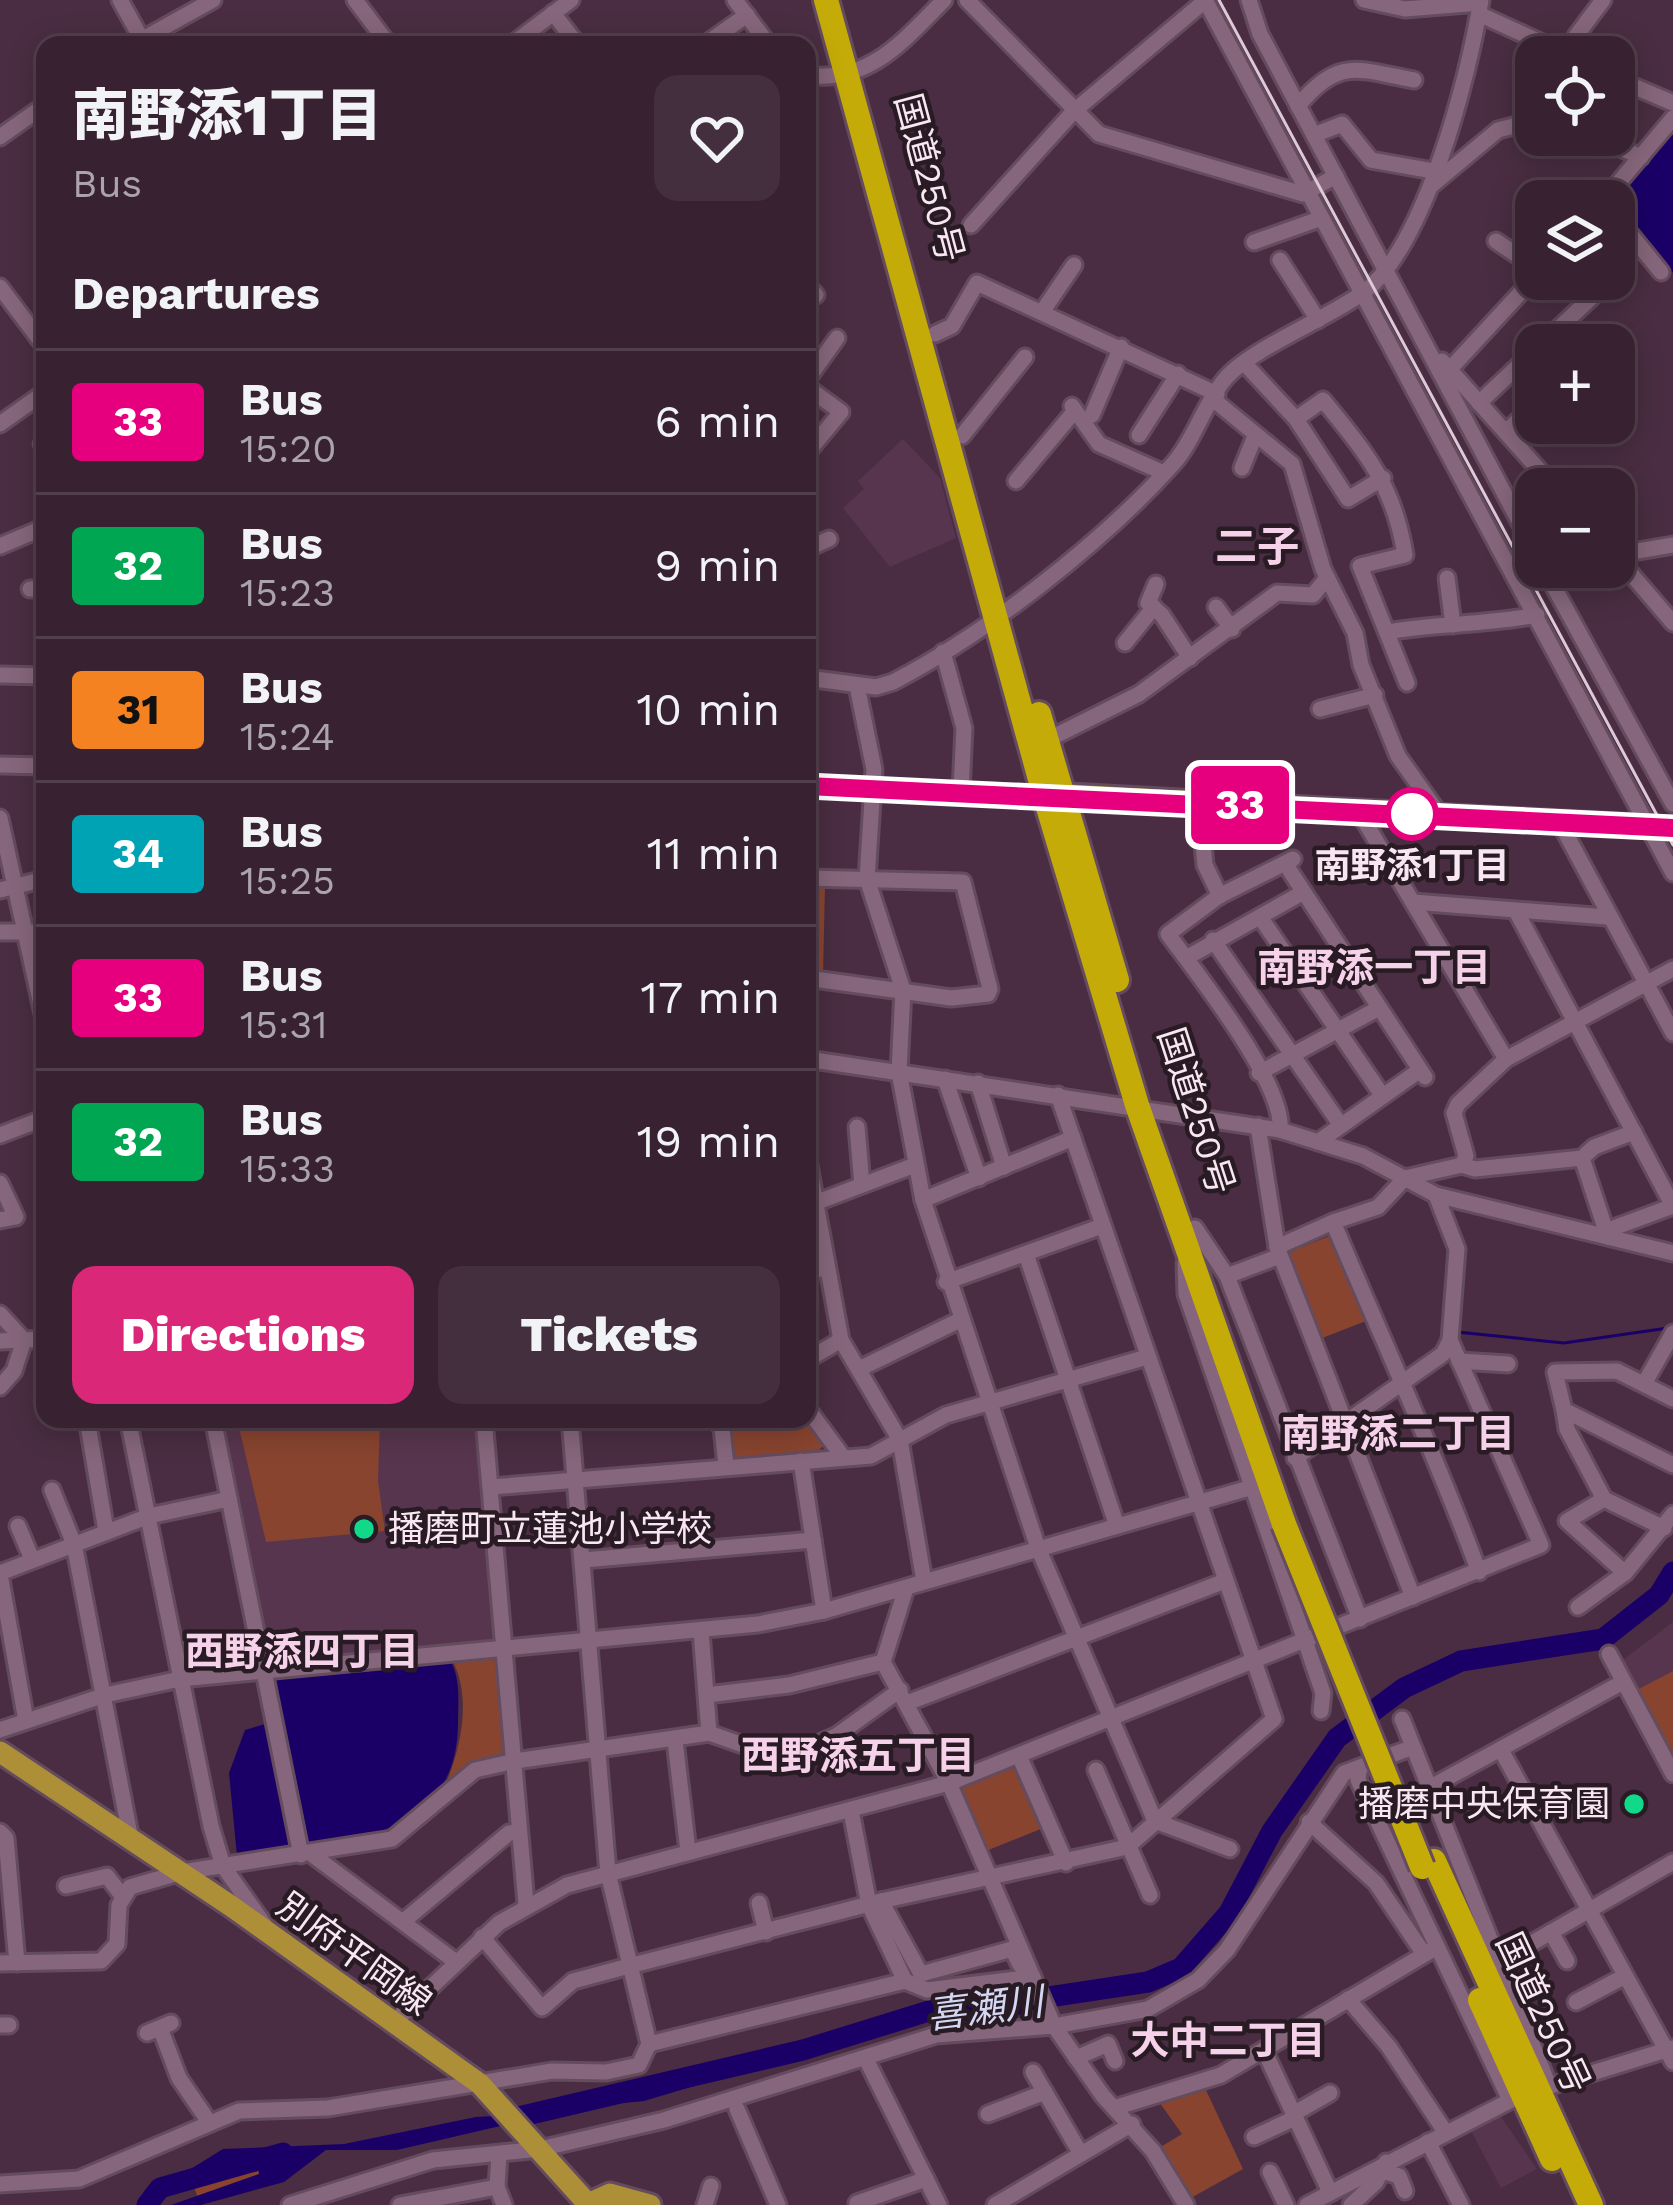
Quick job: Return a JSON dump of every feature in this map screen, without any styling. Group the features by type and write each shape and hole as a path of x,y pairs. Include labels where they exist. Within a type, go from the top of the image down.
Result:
{"highway":[{"name":"国道250号","path":"826,0 854,72 934,334 1002,613 1047,740 1054,794"},
{"name":"国道250号","path":"842,0 854,72 1002,613 1146,1109 1290,1521 1428,1864 1530,2092 1574,2205"},
{"name":"国道250号","path":"1530,2092 1591,2205"}],"main road":[{"path":"1054,794 1673,828"},
{"name":"別府平岡線","path":"0,1752 182,1872 485,2089 588,2204 610,2194 650,2205"}],"street":[{"path":"120,0 134,36"},
{"path":"147,36 213,0"},
{"path":"355,0 382,36"},
{"path":"523,36 571,0"},
{"path":"816,74 854,72 881,62 944,0"},
{"path":"968,0 1072,112 1099,134 1309,193 1336,176"},
{"path":"971,225 1072,112 1206,0 1673,873"},
{"path":"1250,0 1260,34 1515,514"},
{"path":"1364,0 1405,9 1480,6 1534,36"},
{"path":"1576,36 1603,0"},
{"path":"714,36 740,4 763,36"},
{"path":"816,679 857,686 893,682 1002,613 1164,473 1226,377 1363,292 1384,268 1432,178 1480,6"},
{"path":"553,13 571,36"},
{"path":"1298,106 1316,85 1338,71 1364,67 1392,85 1414,80"},
{"path":"1635,88 1673,103"},
{"path":"0,137 36,111"},
{"path":"1622,180 1673,118"},
{"path":"1313,135 1342,124 1371,160 1432,178"},
{"path":"1432,178 1498,130 1515,126"},
{"path":"1635,154 1641,157"},
{"path":"1254,242 1274,227 1322,218"},
{"path":"1635,240 1661,272"},
{"path":"1502,249 1515,258"},
{"path":"1280,260 1318,320"},
{"path":"1042,312 1066,267"},
{"path":"934,334 952,326 977,284 1178,374 1215,397 1292,464 1327,578 1355,633 1398,756 1439,815"},
{"path":"0,287 36,335"},
{"path":"1450,369 1515,296"},
{"path":"1563,324 1588,300"},
{"path":"816,370 838,338"},
{"path":"1426,343 1537,468"},
{"path":"1092,415 1121,347"},
{"path":"962,436 1025,357"},
{"path":"1246,365 1296,419 1348,499 1383,478"},
{"path":"1479,403 1515,369"},
{"path":"1139,435 1178,374"},
{"path":"816,390 842,412 816,442"},
{"path":"0,424 36,398"},
{"path":"1296,419 1323,400 1383,478 1400,520 1405,555 1360,566 1407,683"},
{"path":"1016,481 1072,409 1100,444 1164,473"},
{"path":"1505,432 1515,422"},
{"path":"1241,467 1255,436"},
{"path":"0,521 7,543 36,531"},
{"path":"816,545 830,539"},
{"path":"1635,551 1673,545"},
{"path":"1047,740 1139,694 1232,629 1273,589 1312,596 1327,578"},
{"path":"1447,578 1453,625"},
{"path":"1635,579 1673,623"},
{"path":"1156,584 1148,594 1190,658"},
{"path":"1555,588 1673,804"},
{"path":"1125,643 1154,607"},
{"path":"1216,607 1232,629"},
{"path":"1387,632 1453,625 1474,628 1537,615"},
{"path":"943,652 964,728 961,791"},
{"path":"0,676 36,676"},
{"path":"857,686 874,769 867,879 903,990 898,1072 915,1166 946,1282 1038,1549 1155,1821 1230,1850"},
{"path":"1320,709 1375,694"},
{"path":"0,765 36,766"},
{"path":"816,786 1054,794"},
{"path":"1199,803 1205,865 1220,896"},
{"path":"1359,812 1506,1059"},
{"path":"0,818 7,888 26,932 36,980"},
{"path":"1559,821 1673,1033"},
{"path":"1280,1130 1282,1118 1257,1060 1168,934 1220,896 1291,865 1302,893 1423,1073 1382,1095 1318,1142"},
{"path":"816,878 962,882 988,994 951,998 816,979"},
{"path":"1186,958 1302,893"},
{"path":"1413,902 1607,917"},
{"path":"1516,910 1673,1206 1616,1227 1608,1237"},
{"path":"1260,916 1382,1095"},
{"path":"0,932 36,932"},
{"path":"1214,940 1340,1124"},
{"path":"1462,1166 1466,1156 1454,1113 1506,1059 1673,969"},
{"path":"1259,1073 1291,1051 1379,1008"},
{"path":"816,1060 1280,1130 1363,1156 1436,1195 1673,1253"},
{"path":"945,1079 979,1178"},
{"path":"978,1083 1004,1167"},
{"path":"482,1937 542,2008 574,1981 875,1903 1127,1847 1274,1720 1058,1095"},
{"path":"0,1135 36,1121"},
{"path":"1258,1126 1279,1252 1413,1597"},
{"path":"856,1127 862,1184"},
{"path":"1227,1276 1333,1222 1378,1207 1405,1178 1462,1166 1475,1169 1582,1158 1594,1147 1634,1132"},
{"path":"923,1200 1073,1138"},
{"path":"1582,1158 1608,1237"},
{"path":"816,1203 915,1166"},
{"path":"0,1184 16,1216 0,1220"},
{"path":"1295,1458 1442,1354 1450,1340 1457,1249 1436,1195"},
{"path":"1333,1222 1400,1385 1426,1430 1479,1572"},
{"path":"946,1282 1102,1226"},
{"path":"816,1228 841,1340 900,1439 924,1581"},
{"path":"1190,1238 1227,1276 1360,1619"},
{"path":"1190,1238 1186,1294 1323,1693 1321,1711"},
{"path":"1026,1254 1118,1526"},
{"path":"816,1270 826,1266"},
{"path":"0,1314 24,1340"},
{"path":"861,1368 960,1320"},
{"path":"1644,1384 1673,1333"},
{"path":"0,1341 36,1339"},
{"path":"0,1387 14,1371 24,1340"},
{"path":"816,1355 841,1340"},
{"path":"393,2024 482,1937 526,1904 608,1873 950,1783 1541,1545 1450,1340"},
{"path":"491,1487 871,1456 946,1415 1148,1357"},
{"path":"1459,1361 1508,1364"},
{"path":"1578,1607 1625,1573 1669,1521 1604,1498 1567,1429 1555,1372 1617,1371 1673,1399"},
{"path":"1564,1410 1673,1465"},
{"path":"816,1421 842,1457"},
{"path":"89,1428 106,1531"},
{"path":"130,1428 180,1679 224,1865 272,1937"},
{"path":"215,1428 305,1854 405,1920 456,1962"},
{"path":"485,1428 526,1904"},
{"path":"0,2184 79,2180 209,2122 253,2109 328,2108 639,2065 649,2044 608,1873 571,1428"},
{"path":"723,1428 726,1466"},
{"path":"801,1461 824,1611"},
{"path":"0,1730 105,1695 180,1679 701,1631 824,1611 1250,1489"},
{"path":"52,1490 74,1544 131,1840"},
{"path":"1604,1498 1567,1521 1625,1573"},
{"path":"26,1721 0,1573 149,1516 229,1499"},
{"path":"18,1526 32,1559"},
{"path":"583,1559 813,1540"},
{"path":"0,1832 6,1838 9,1963 101,1961 111,1955 123,1897 130,1887 182,1872 392,1839 475,1770 709,1733 783,1759 836,1736 904,1696 1225,1581"},
{"path":"906,1588 883,1662 950,1783 1054,2026 1114,2108 1132,2123 1186,2205"},
{"path":"701,1631 709,1733"},
{"path":"1609,1654 1673,1774"},
{"path":"707,1695 789,1685 883,1662"},
{"path":"1429,1788 1623,1682"},
{"path":"1402,1719 1499,1962 1530,2092"},
{"path":"675,1741 688,1851"},
{"path":"290,2205 331,2198 433,2160 500,2155 664,2120 936,2036 1054,2026 1148,2009 1198,1981 1227,1950 1344,1773 1413,1747"},
{"path":"1306,2205 1530,2092 1671,2054 1501,1750"},
{"path":"1020,1758 1066,1863"},
{"path":"1096,1770 1150,1895"},
{"path":"1359,1770 1358,1780 1431,1950"},
{"path":"851,1811 875,1903 916,1981"},
{"path":"1310,1822 1376,1882 1431,1950 1530,2092"},
{"path":"405,1920 509,1833 519,1832"},
{"path":"1499,1962 1673,1862"},
{"path":"66,1886 87,1875 107,1876 123,1897"},
{"path":"759,1903 766,1932"},
{"path":"1551,1932 1568,1961"},
{"path":"649,2044 916,1981 1012,1949 1032,1977"},
{"path":"1114,2108 1221,2075 1431,1950"},
{"path":"1576,2002 1624,1976"},
{"path":"916,1981 1032,1977"},
{"path":"1348,1999 1389,2047 1446,2133"},
{"path":"159,2028 179,2078 209,2122"},
{"path":"1076,2058 1108,2044 1115,2061"},
{"path":"1264,2050 1330,2192"},
{"path":"866,2059 939,2205"},
{"path":"1033,2072 1081,2154"},
{"path":"988,2114 1045,2092"},
{"path":"1254,2137 1330,2093"},
{"path":"736,2109 778,2205"},
{"path":"995,2205 1132,2123"},
{"path":"1428,2142 1461,2205"},
{"path":"500,2155 497,2187 504,2205"},
{"path":"1384,2167 1399,2176 1406,2191"},
{"path":"1353,2204 1384,2167"},
{"path":"1270,2172 1286,2205"},
{"path":"857,2203 926,2180"},
{"path":"704,2205 712,2186"},
{"path":"400,2205 497,2187"}],"shaded area":[{"path":"1673,131 1673,273 1635,230 1635,180 1629,180"},
{"path":"903,439 940,478 956,538 890,567 843,508 864,489 858,481"},
{"path":"816,884 825,885 823,974 816,974"},
{"path":"1332,1235 1366,1321 1317,1340 1284,1254"},
{"name":"播磨町立蓮池小学校","path":"220,1428 480,1428 496,1639 269,1661"},
{"path":"239,1428 380,1428 378,1481 385,1531 266,1542"},
{"path":"733,1428 816,1428 828,1441 818,1451 736,1459 729,1454 727,1434"},
{"path":"1673,1622 1673,1761 1619,1663"},
{"path":"491,1655 497,1661 506,1756 443,1790 462,1725 462,1691 452,1660"},
{"path":"451,1661 458,1684 452,1765 435,1795 411,1817 346,1841 237,1856 229,1773 245,1730 279,1720 273,1678"},
{"path":"1673,1671 1673,1755 1637,1690"},
{"path":"1013,1767 1043,1828 986,1851 959,1793 962,1787"},
{"path":"747,2063 734,2074 644,2101 582,2107 397,2150 326,2150 284,2182 201,2205 171,2205 259,2174 257,2160 221,2161 160,2188 223,2149 344,2144 476,2117 536,2114"},
{"path":"1204,2086 1243,2169 1189,2199 1159,2148 1182,2134 1157,2099"},
{"path":"1499,2114 1537,2169 1501,2188 1470,2129"},
{"path":"257,2160 260,2174 198,2198 191,2179 221,2161"}],"waterway":[{"path":"1457,1332 1564,1343 1668,1328"},
{"name":"喜瀬川","path":"514,2118 803,2050 932,2010 999,2011 1029,2000 1148,1982 1181,1968 1229,1913 1272,1831 1337,1738 1404,1688 1461,1661 1603,1639 1659,1595 1673,1572"},
{"name":"喜瀬川","path":"147,2205 160,2188 283,2153"}],"railway":[{"path":"1219,0 1673,845"}],"bus line":[{"name":"33","path":"816,786 1673,828"}],"place":[{"name":"南野添1丁目","path":"1412,814"},
{"name":"播磨町立蓮池小学校","path":"364,1529"},
{"name":"播磨中央保育園","path":"1634,1804"}],"district":[{"name":"二子","path":"1257,546"},
{"name":"南野添一丁目","path":"1374,967"},
{"name":"南野添二丁目","path":"1398,1433"},
{"name":"西野添四丁目","path":"302,1651"},
{"name":"西野添五丁目","path":"858,1755"},
{"name":"大中二丁目","path":"1228,2040"}]}
